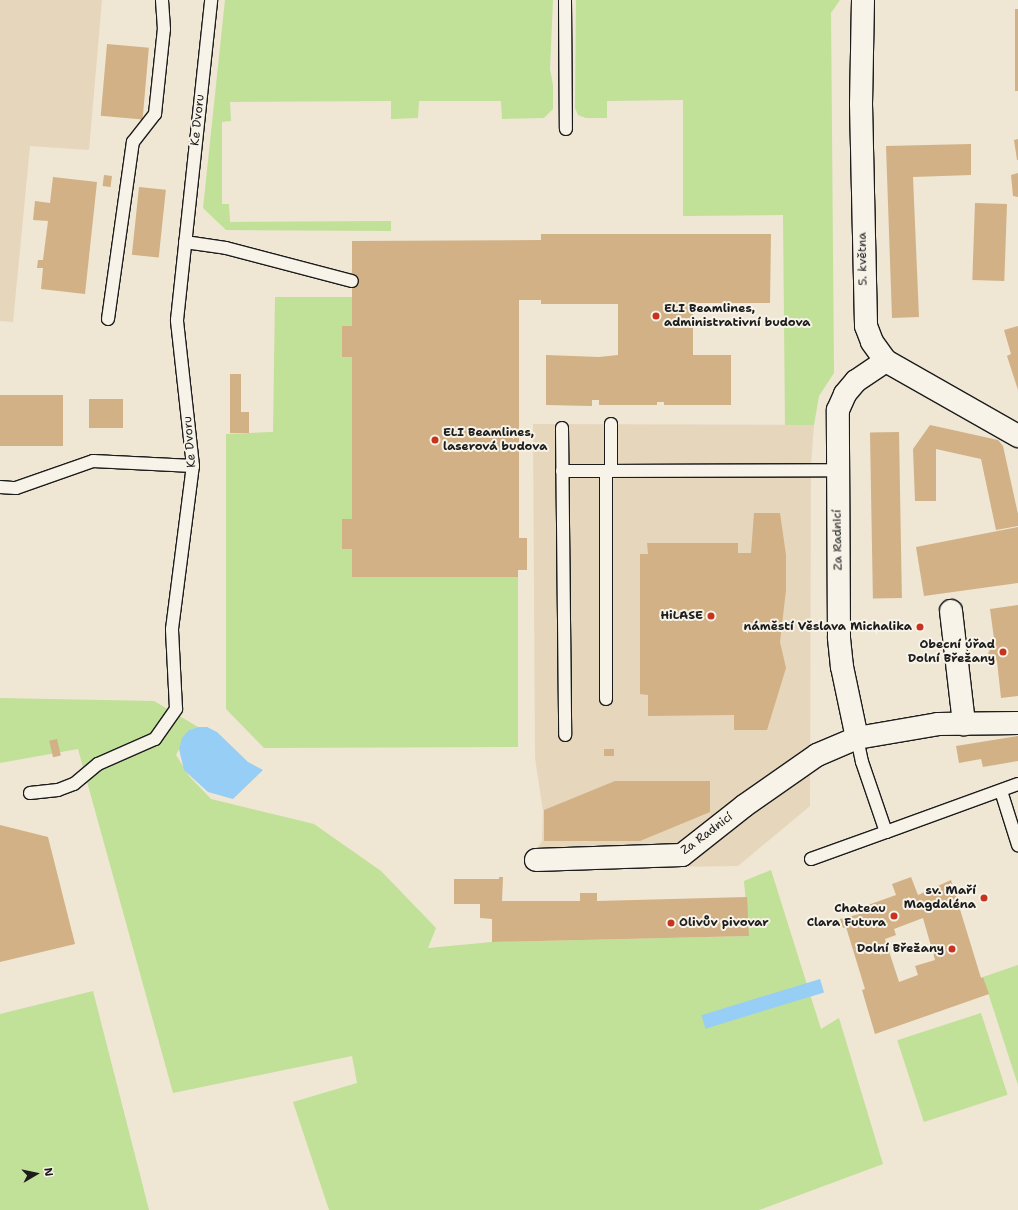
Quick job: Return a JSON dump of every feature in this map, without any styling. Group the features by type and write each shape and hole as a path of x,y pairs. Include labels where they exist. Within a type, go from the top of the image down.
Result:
{"street":[{"name":"5. května","path":"863,0 860,104 864,302 866,326 872,342 886,361 1018,436"},
{"name":"Za Radnicí","path":"856,738 842,667 839,637 837,470 838,410 845,394 856,381 886,361"},
{"path":"951,611 964,724"},
{"name":"Za Radnicí","path":"536,860 682,855 744,806 817,755 856,738 938,724 1018,723"}],"lane":[{"path":"108,319 133,142 155,114 164,30 162,0"},
{"name":"Ke Dvoru","path":"30,793 58,790 74,784 98,764 155,740 176,709 172,629 193,466 177,320 211,0"},
{"path":"565,0 566,129"},
{"path":"185,242 226,248 352,281"},
{"path":"606,699 608,471 611,424"},
{"path":"562,428 565,735"},
{"path":"0,487 16,488 93,461 193,466"},
{"path":"562,471 837,470"},
{"path":"856,738 886,832"},
{"path":"811,860 1018,784"},
{"path":"1000,791 1018,845"}],"shaded area":[{"path":"0,0 102,0 89,150 30,146 13,322 0,321"},
{"path":"533,424 814,425 811,465 810,806 738,866 524,869 542,841 543,811 535,758"}],"green space":[{"path":"225,0 553,0 550,69 553,85 553,109 544,118 502,119 501,101 419,101 418,118 391,119 391,101 230,102 231,121 222,122 222,204 229,204 230,222 391,221 391,231 226,230 203,208"},
{"path":"576,0 840,0 831,13 834,373 819,396 814,425 785,425 783,215 683,216 683,100 607,101 607,118 586,118 578,115 575,108"},
{"path":"275,297 352,297 352,326 342,326 342,357 352,357 352,519 342,519 342,549 352,549 352,577 518,577 518,747 264,748 226,709 226,434 273,432"},
{"path":"0,698 154,701 198,727 189,730 176,755 189,776 211,799 314,824 381,871 436,928 428,948 492,942 749,936 744,881 771,870 821,1029 839,1018 883,1164 759,1210 329,1210 293,1102 357,1083 352,1056 173,1093 78,749 0,763"},
{"path":"1018,965 1018,1085 983,977"},
{"path":"93,991 149,1210 0,1210 0,1014"},
{"path":"981,1013 1008,1095 924,1122 897,1040"}],"water":[{"path":"198,727 207,727 217,732 248,762 263,770 233,799 208,792 184,770 179,749 182,738 189,730"},
{"path":"820,979 824,992 706,1029 701,1015"}],"building":[{"path":"1015,9 1018,9 1018,91 1015,91"},
{"path":"107,44 149,48 143,119 101,116"},
{"path":"1018,139 1018,160 1017,160 1014,140"},
{"path":"971,144 971,175 913,177 919,317 892,318 886,146"},
{"path":"1018,173 1018,197 1013,196 1011,175"},
{"path":"104,175 112,176 111,187 103,186"},
{"path":"53,177 97,182 85,294 41,289 43,268 37,268 38,260 43,260 48,221 33,220 35,201 50,203"},
{"path":"139,187 166,190 159,257 132,255"},
{"path":"975,203 1007,204 1004,281 972,280"},
{"name":"ELI Beamlines, laserová budova","path":"541,234 771,234 770,303 693,303 693,355 731,355 731,405 664,405 664,402 657,402 657,405 599,405 599,400 592,400 592,406 546,405 546,355 599,357 618,355 618,304 541,304 541,300 519,300 519,538 527,538 527,570 518,570 518,577 352,577 352,549 342,549 342,519 352,519 352,357 342,357 342,326 352,326 352,241 541,240"},
{"path":"1018,326 1018,390 1007,356 1011,354 1004,330"},
{"path":"230,374 241,374 241,412 249,412 249,433 230,433"},
{"path":"0,395 63,395 63,446 0,446"},
{"path":"89,399 123,399 123,428 89,428"},
{"path":"930,425 998,440 1003,446 1018,514 1018,526 996,530 981,459 936,449 936,501 915,501 913,449"},
{"path":"899,432 902,598 873,598 870,433"},
{"name":"HiLASE","path":"754,513 780,513 786,555 786,590 780,642 786,668 767,730 734,730 734,715 648,716 648,695 640,694 640,554 648,554 647,543 738,543 738,553 751,553"},
{"path":"1018,527 1018,583 924,596 916,547"},
{"name":"Obecní úřad Dolní Břežany","path":"1018,605 1018,696 1001,698 997,661 992,660 988,654 990,649 995,646 990,609"},
{"path":"1018,736 1018,761 983,767 981,759 959,763 956,746"},
{"path":"57,739 61,756 53,757 49,741"},
{"path":"604,749 614,749 614,756 604,756"},
{"path":"615,781 710,781 710,812 640,841 544,841 544,810"},
{"path":"0,825 48,837 75,944 0,962"},
{"path":"499,877 503,877 502,901 580,901 580,893 597,893 597,901 747,897 749,936 492,942 492,919 480,918 480,904 454,904 454,879 499,879"},
{"name":"Dolní Břežany","path":"911,877 918,895 951,880 981,978 983,977 989,994 875,1034 862,990 865,989 846,927 843,928 840,919 871,911 868,905 896,895 892,884","holes":["923,918 935,960 915,966 918,975 899,982 885,939 896,935 894,929"]}],"place":[{"name":"ELI Beamlines, administrativní budova","path":"656,316"},
{"name":"ELI Beamlines, laserová budova","path":"435,440"},
{"name":"HiLASE","path":"711,616"},
{"name":"náměstí Věslava Michalika","path":"920,627"},
{"name":"Obecní úřad Dolní Břežany","path":"1003,652"},
{"name":"sv. Maří Magdaléna","path":"984,898"},
{"name":"Chateau Clara Futura","path":"894,916"},
{"name":"Olivův pivovar","path":"671,923"},
{"name":"Dolní Břežany","path":"952,949"}]}
